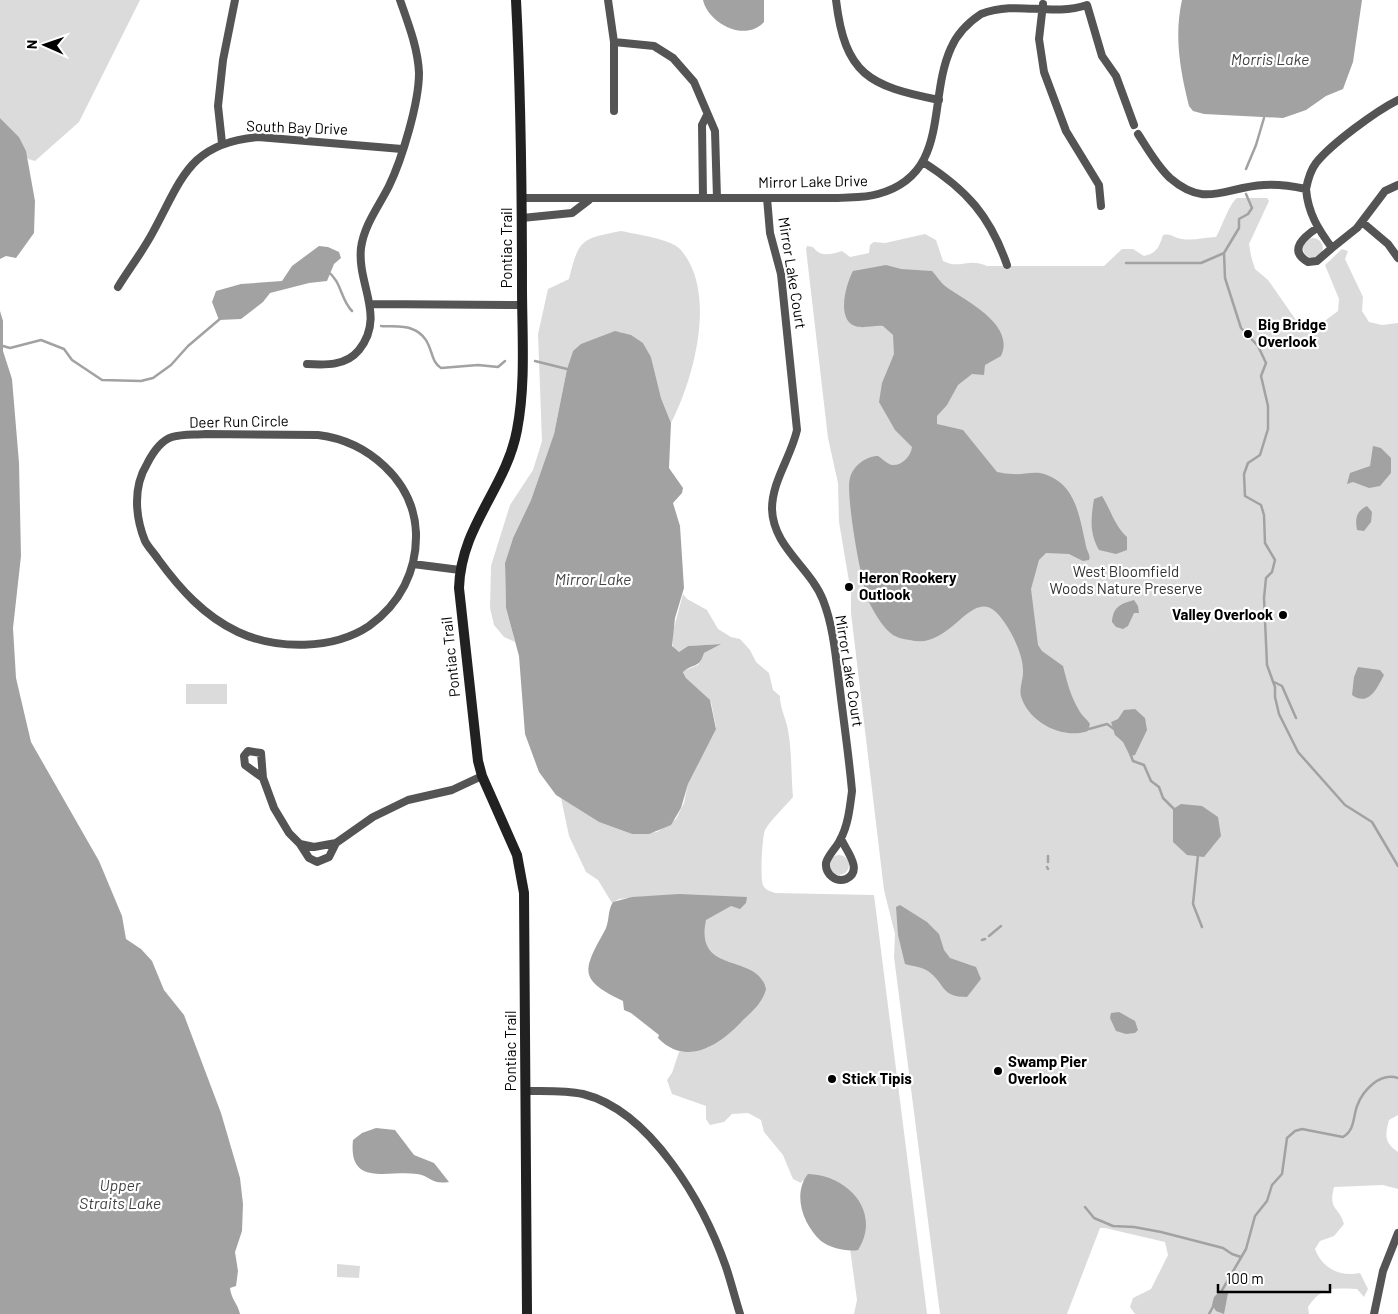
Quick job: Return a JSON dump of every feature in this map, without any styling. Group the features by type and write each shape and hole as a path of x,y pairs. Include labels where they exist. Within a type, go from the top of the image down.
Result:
{"main road":[{"name":"Pontiac Trail","path":"516,0 520,82 522,198 522,387 517,431 506,467 465,547 460,570 459,588 470,697 482,776 510,834 522,873 526,921 527,1314"}],"street":[{"path":"222,143 218,106 223,60 235,0"},
{"path":"307,364 333,365 347,359 359,350 371,324 371,304 364,286 360,265 362,246 367,228 394,174 418,89 419,72 413,38 400,0"},
{"path":"608,0 614,42 614,111"},
{"path":"836,0 839,28 848,54 861,71 875,82 892,90 939,100"},
{"name":"Mirror Lake Drive","path":"522,198 589,200 858,197 878,194 907,179 923,162 930,147 946,62 951,47 959,35 981,14 1009,1 1043,4 1068,10 1090,3 1102,56 1116,76 1134,125"},
{"path":"1043,4 1038,39 1044,72 1066,131 1099,185 1101,206"},
{"path":"614,42 654,46 672,58 694,82 715,131 717,198"},
{"path":"1332,248 1317,228 1310,211 1306,189 1310,172 1317,162 1350,133 1398,100"},
{"path":"703,198 702,125 707,115"},
{"path":"1138,134 1168,176 1197,195 1212,196 1263,185 1306,189"},
{"name":"South Bay Drive","path":"118,288 153,232 180,177 191,165 222,143 235,139 258,137 402,149"},
{"path":"702,148 716,148"},
{"path":"923,162 953,183 974,202 995,234 1007,266"},
{"path":"1317,228 1300,240 1298,249 1300,255 1308,262 1317,262 1362,222 1385,191 1398,184"},
{"name":"Mirror Lake Court","path":"767,198 770,233 781,274 797,430 793,446 774,491 772,510 786,549 816,585 824,602 831,632 852,791 850,809 841,839 826,864 827,872 833,878 840,880 853,874 854,867 853,860 841,839"},
{"path":"522,218 572,213 589,200"},
{"path":"1362,222 1388,244 1398,258"},
{"path":"371,304 522,304"},
{"name":"Deer Run Circle","path":"206,434 318,435 336,437 372,455 385,466 404,491 412,510 416,529 413,564 405,586 393,605 380,618 360,632 339,640 317,644 288,644 259,639 240,633 218,622 204,612 178,584 146,542 137,506 138,487 144,470 155,450 171,438 206,434"},
{"path":"413,564 460,570"},
{"path":"300,844 319,847 336,843 361,824 392,806 423,796 452,790 482,776"},
{"path":"263,778 282,825 300,844 309,858 317,862 329,857 336,843"},
{"path":"526,1091 566,1092 587,1096 616,1108 648,1135 677,1173 705,1220 725,1266 740,1314"},
{"path":"1374,1314 1383,1271 1398,1233"}],"green space":[{"path":"0,0 140,0 79,122 35,161 28,159 19,137 0,118"},
{"name":"West Bloomfield Woods Nature Preserve","path":"1237,198 1267,198 1269,201 1249,244 1251,256 1255,269 1268,280 1298,323 1306,329 1314,329 1338,311 1339,299 1325,265 1342,249 1348,251 1345,259 1363,297 1362,311 1369,322 1382,325 1398,323 1398,1115 1389,1120 1386,1135 1390,1145 1398,1152 1398,1189 1383,1185 1334,1187 1333,1205 1344,1224 1334,1236 1320,1241 1315,1249 1322,1261 1332,1270 1345,1274 1360,1273 1368,1289 1364,1297 1357,1289 1335,1289 1323,1292 1308,1307 1309,1314 1135,1314 1130,1307 1133,1298 1151,1289 1168,1255 1165,1242 1100,1228 1067,1314 940,1314 894,957 895,934 884,890 851,613 851,593 839,522 838,483 828,438 806,249 807,246 813,247 823,254 842,251 850,257 869,253 870,245 874,242 885,243 925,234 936,240 943,261 949,263 975,263 987,266 1104,266 1122,249 1133,249 1144,256 1152,253 1159,246 1163,235 1186,239 1216,237 1228,210"},
{"path":"621,231 652,237 675,245 680,249 691,267 698,288 700,311 694,360 680,405 671,423 661,398 651,357 643,343 620,332 573,351 567,369 554,434 531,500 513,538 505,563 506,608 515,642 504,637 494,625 490,608 491,566 510,505 533,470 542,441 538,334 548,289 569,279 576,255 584,243 598,236"},
{"path":"1313,238 1320,241 1323,248 1320,255 1313,258 1306,255 1303,248 1306,241"},
{"path":"683,594 687,599 707,610 718,629 731,637 740,639 750,650 756,662 769,673 773,690 780,696 789,739 793,797 765,830 762,867 764,887 775,893 874,895 927,1314 854,1314 857,1300 848,1234 803,1180 801,1183 793,1179 783,1155 764,1132 761,1120 748,1113 732,1114 724,1122 710,1125 706,1119 706,1106 672,1094 667,1080 672,1073 679,1052 709,1047 650,896 619,899 612,903 598,880 586,872 569,836 561,798 599,822 632,834 657,832 676,819 684,803 688,784 716,727 711,702 686,678 683,671 698,665 704,653 720,644 688,646 679,652 673,649 672,635"},
{"path":"186,684 227,684 227,704 186,704"},
{"path":"839,855 846,858 849,865 846,872 839,875 832,872 829,865 832,858"},
{"path":"337,1264 360,1266 359,1278 337,1277"}],"water":[{"path":"703,0 764,0 764,22 756,28 747,31 728,27 719,23 712,16"},
{"name":"Morris Lake","path":"1182,0 1362,0 1353,62 1343,89 1326,96 1306,110 1283,118 1204,114 1193,111 1189,106 1179,53 1178,27"},
{"path":"0,118 19,137 26,151 35,201 34,233 16,258 6,256 0,259"},
{"path":"319,246 328,247 339,252 341,258 334,264 327,281 309,283 270,293 263,302 241,319 219,320 212,302 216,291 241,284 282,281 292,266"},
{"path":"886,265 901,269 932,271 945,286 986,314 995,323 1001,334 1004,344 1001,356 985,365 984,375 972,374 958,385 947,405 937,416 937,424 963,430 997,472 1043,474 1057,480 1065,487 1076,505 1089,560 1083,561 1069,554 1046,553 1039,560 1031,589 1038,645 1042,651 1063,666 1074,700 1081,714 1090,724 1088,731 1068,733 1058,731 1048,727 1031,714 1021,696 1023,665 1021,657 1011,632 996,612 986,607 977,608 937,637 924,641 902,639 891,634 870,604 855,541 850,502 850,478 857,466 873,456 878,456 888,464 899,464 910,454 912,447 895,430 879,402 882,383 894,354 893,335 883,326 858,327 849,322 844,309 844,301 853,271"},
{"name":"Upper Straits Lake","path":"0,311 3,321 3,351 12,379 19,463 21,556 13,628 16,678 31,742 99,861 122,916 126,939 141,949 152,961 164,990 184,1015 221,1113 240,1178 243,1204 242,1231 235,1252 238,1271 236,1286 230,1288 240,1314 0,1314"},
{"name":"Mirror Lake","path":"615,331 631,335 643,343 651,357 661,398 671,423 669,468 683,488 682,493 673,503 680,526 684,588 675,618 672,646 679,652 688,646 721,644 704,653 698,664 683,672 686,678 710,700 716,729 688,784 681,808 671,825 649,834 632,834 599,822 556,795 539,772 525,734 519,656 506,608 505,563 513,538 531,500 554,434 567,369 573,351 581,344"},
{"path":"1373,446 1381,448 1391,458 1391,473 1380,486 1369,488 1353,482 1347,484 1350,473 1370,466"},
{"path":"1102,496 1116,522 1127,537 1127,550 1116,554 1099,550 1092,531 1094,499"},
{"path":"1367,506 1372,512 1371,522 1364,531 1357,530 1357,516"},
{"path":"1134,600 1138,606 1139,613 1134,613 1128,626 1123,629 1116,627 1112,622 1118,607"},
{"path":"1358,667 1380,670 1384,675 1372,694 1363,699 1352,695 1354,677"},
{"path":"1135,709 1145,718 1147,730 1135,755 1130,756 1123,742 1115,735 1111,722 1118,719 1124,710"},
{"path":"1181,804 1202,806 1218,817 1221,836 1204,857 1187,855 1173,842 1173,809"},
{"path":"679,894 747,897 746,903 740,909 731,906 706,920 705,938 709,949 718,957 752,970 761,978 766,989 757,1006 725,1037 703,1049 692,1052 680,1051 669,1047 658,1038 659,1035 631,1013 624,1010 623,1001 598,987 589,973 592,956 606,928 613,902 632,897"},
{"path":"900,905 927,922 939,934 944,950 950,958 976,967 981,979 967,997 952,995 928,971 905,964 898,935 896,907"},
{"path":"1119,1012 1135,1021 1138,1030 1135,1033 1126,1034 1116,1031 1110,1018 1111,1013"},
{"path":"376,1128 395,1130 414,1155 434,1163 449,1182 438,1182 417,1174 382,1174 363,1170 357,1165 353,1155 353,1140 362,1133"},
{"path":"808,1174 823,1176 836,1181 848,1188 857,1198 866,1222 864,1236 858,1250 844,1250 829,1246 821,1241 809,1227 800,1200 803,1182"},
{"path":"1220,1291 1228,1293 1224,1314 1216,1311 1212,1305 1214,1297"}],"waterway":[{"path":"1246,169 1264,118"},
{"path":"1246,194 1252,208 1248,214 1239,219 1239,228 1224,253 1225,278 1241,328 1258,346 1266,363 1261,376 1268,406 1268,429 1260,455 1248,463 1244,474 1245,496 1261,505 1264,515 1265,543 1275,560 1272,572 1266,578 1264,598 1267,665 1275,687 1279,714 1298,752 1345,805 1372,822 1398,866"},
{"path":"1126,263 1201,263 1224,253"},
{"path":"327,271 336,280 345,301 352,311"},
{"path":"3,346 10,348 41,340 64,349 72,360 102,380 141,381 153,378 171,365 188,346 221,318"},
{"path":"381,326 405,327 419,333 428,343 434,360 441,368 478,365 498,367 505,361"},
{"path":"535,361 567,369"},
{"path":"1274,682 1282,686 1296,718"},
{"path":"1089,729 1107,724 1114,729"},
{"path":"1130,753 1133,761 1144,765 1151,781 1159,787 1163,798 1175,810"},
{"path":"1198,855 1193,904 1202,927"},
{"path":"1048,856 1048,862"},
{"path":"989,936 1001,926"},
{"path":"1221,1292 1246,1249 1255,1216 1267,1201 1272,1185 1282,1174 1287,1138 1295,1131 1302,1129 1343,1137 1352,1127 1357,1106 1363,1094 1379,1080 1391,1077 1398,1078"},
{"path":"1085,1207 1094,1218 1113,1226 1134,1227 1161,1232 1223,1248 1241,1257"},
{"path":"1209,1314 1215,1303"}],"place":[{"name":"Big Bridge Overlook","path":"1248,334"},
{"name":"Heron Rookery Outlook","path":"849,587"},
{"name":"Valley Overlook","path":"1283,615"},
{"name":"Swamp Pier Overlook","path":"998,1071"},
{"name":"Stick Tipis","path":"832,1079"}]}
